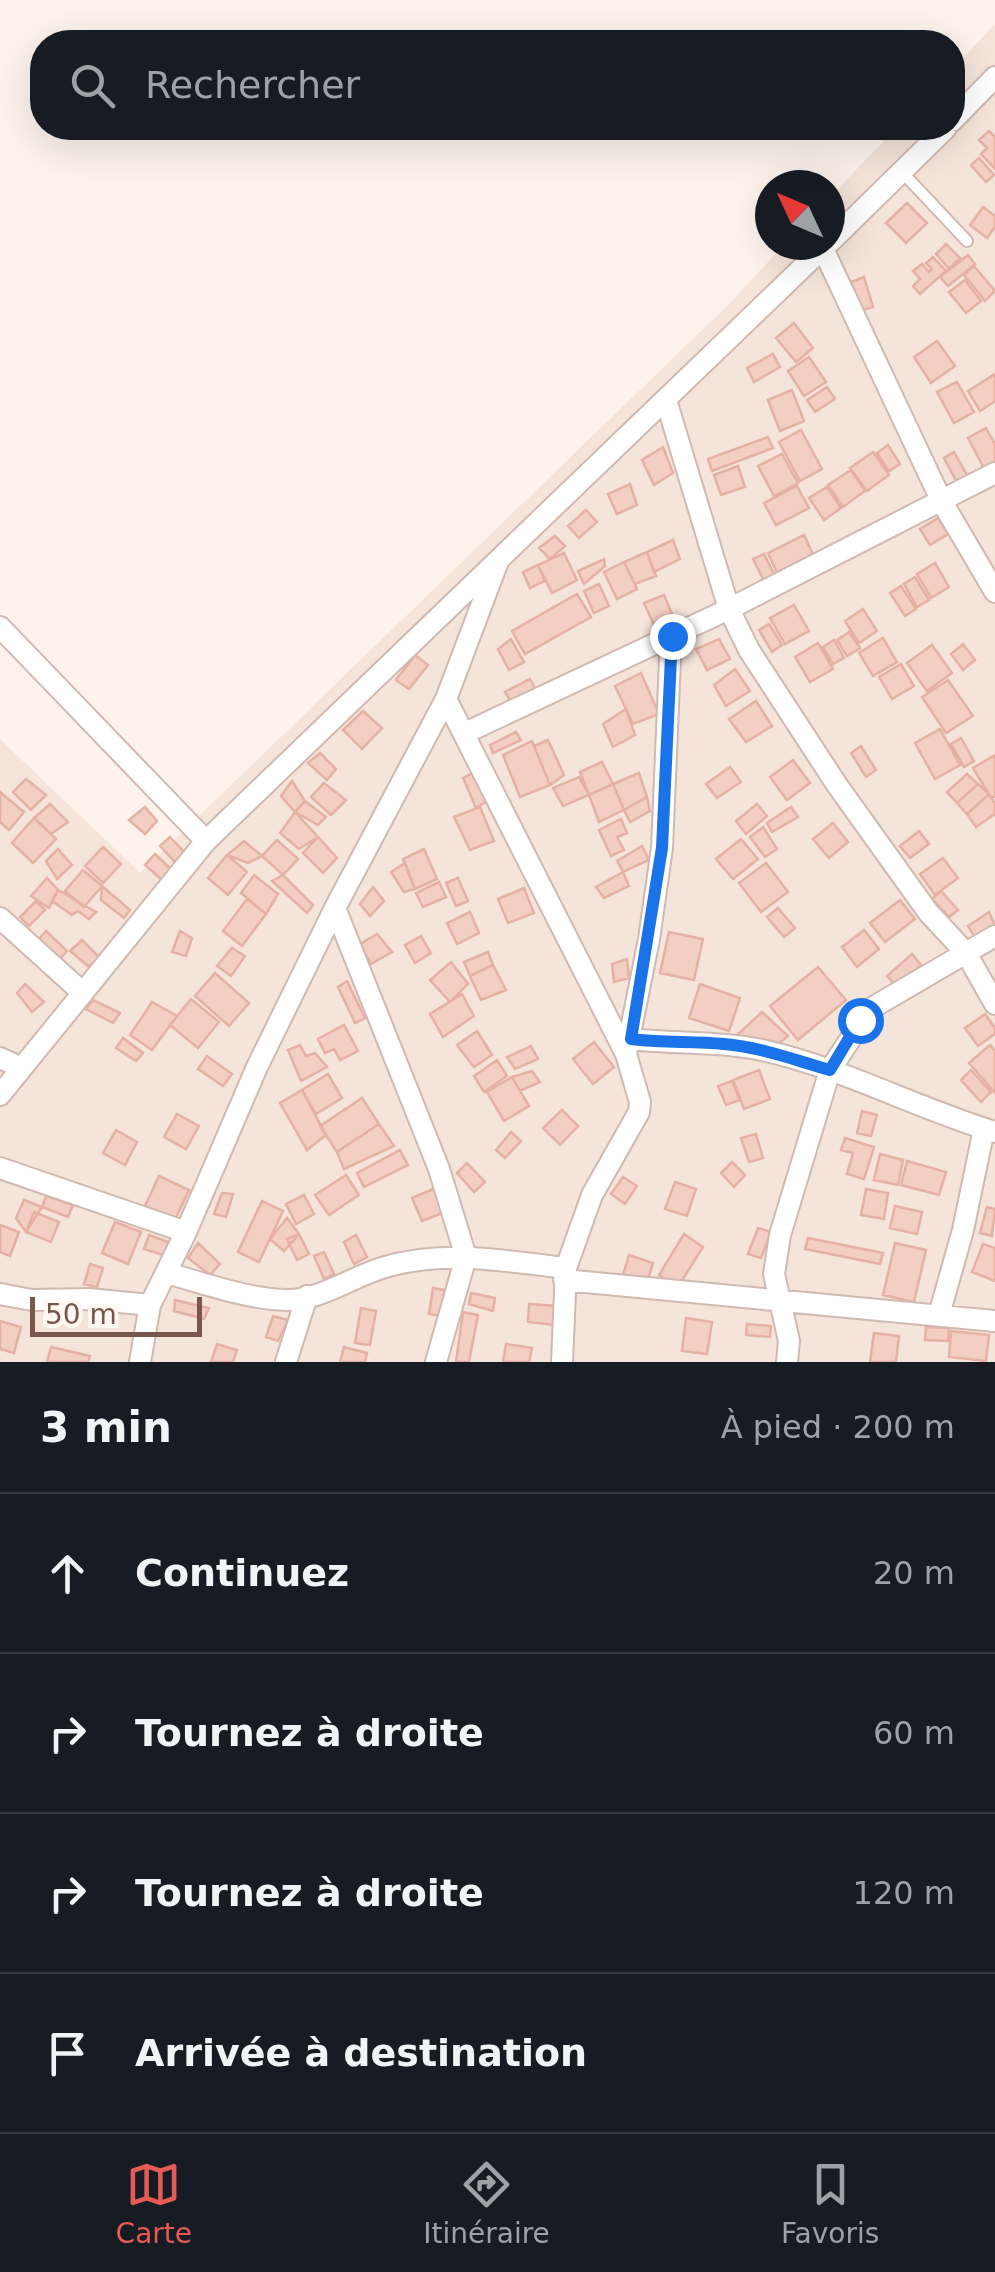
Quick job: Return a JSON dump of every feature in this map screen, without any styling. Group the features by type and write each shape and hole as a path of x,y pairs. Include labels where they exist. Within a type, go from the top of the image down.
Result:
{"street":[{"path":"965,107 995,77"},
{"path":"845,227 934,140"},
{"path":"0,1094 206,841 811,260"},
{"path":"833,260 942,502 995,592"},
{"path":"666,400 730,609 750,650 837,785 928,912 966,954 995,1004"},
{"path":"465,734 730,609 995,472"},
{"path":"140,1362 150,1305 335,908 446,699 500,557"},
{"path":"0,626 206,841"},
{"path":"629,1046 662,848 672,636"},
{"path":"446,699 629,1046 640,1102 639,1112 592,1194 566,1274 562,1362"},
{"path":"335,908 439,1168 466,1256 436,1362"},
{"path":"0,918 82,993"},
{"path":"787,1362 789,1341 774,1274 780,1235 830,1070 870,1009 995,936"},
{"path":"629,1046 724,1044 762,1050 830,1070 990,1130 939,1315"},
{"path":"0,1058 22,1068"},
{"path":"0,1168 186,1232"},
{"path":"166,1273 262,1298 292,1301 384,1267 466,1256 566,1274 778,1302 995,1320"},
{"path":"0,1294 32,1300 89,1299 150,1305"},
{"path":"286,1362 307,1296"}],"lane":[{"path":"902,172 967,241"}],"shaded area":[{"path":"995,24 995,1362 0,1362 0,739 140,873 770,260 845,260 845,181 885,140 965,140 965,56"}],"building":[{"path":"989,131 995,137 995,169 981,154 987,148 979,140"},
{"path":"979,158 994,175 986,182 971,165"},
{"path":"907,203 927,223 906,243 886,223"},
{"path":"983,207 995,216 995,227 987,238 970,225"},
{"path":"946,244 960,258 949,269 936,254"},
{"path":"968,255 975,264 948,286 940,277"},
{"path":"933,257 946,271 920,294 913,286 920,279 913,271 922,264 929,272 932,269 926,263"},
{"path":"974,266 995,291 985,301 964,275"},
{"path":"864,277 873,307 860,311 851,282"},
{"path":"965,280 981,301 966,313 949,292"},
{"path":"794,323 813,348 796,362 776,338"},
{"path":"937,341 955,366 931,383 914,357"},
{"path":"773,354 780,367 754,382 747,368"},
{"path":"809,357 826,382 804,396 788,371"},
{"path":"995,374 995,401 980,411 968,391"},
{"path":"957,382 974,412 954,423 937,392"},
{"path":"827,387 835,399 815,412 807,400"},
{"path":"792,390 804,421 780,431 768,400"},
{"path":"986,428 995,444 995,462 984,468 968,438"},
{"path":"801,430 822,469 800,481 779,442"},
{"path":"768,437 773,448 712,471 708,459"},
{"path":"888,445 900,464 889,471 877,453"},
{"path":"663,447 673,473 654,485 642,460"},
{"path":"873,452 889,475 867,491 850,468"},
{"path":"954,452 970,480 959,486 944,458"},
{"path":"782,454 798,483 774,496 758,466"},
{"path":"738,466 745,487 721,495 714,475"},
{"path":"851,470 865,491 843,507 828,485"},
{"path":"630,484 637,505 617,514 608,494"},
{"path":"797,486 809,508 776,525 764,503"},
{"path":"827,487 841,508 824,520 809,498"},
{"path":"586,510 597,522 579,538 568,526"},
{"path":"938,518 948,534 930,545 920,529"},
{"path":"804,535 815,559 779,577 768,553"},
{"path":"555,536 565,546 550,559 539,548"},
{"path":"673,540 680,559 654,572 647,552"},
{"path":"647,552 656,576 635,584 624,562"},
{"path":"564,553 577,580 552,593 538,565"},
{"path":"764,554 776,578 765,583 753,559"},
{"path":"604,559 605,566 584,584 578,571"},
{"path":"624,562 637,589 617,599 604,572"},
{"path":"935,563 949,587 931,598 917,574"},
{"path":"538,565 545,581 530,588 523,572"},
{"path":"915,577 929,600 917,607 904,584"},
{"path":"599,584 609,606 594,613 584,591"},
{"path":"901,586 916,609 905,616 890,593"},
{"path":"577,594 591,617 525,654 512,631"},
{"path":"664,595 677,626 658,634 644,603"},
{"path":"794,605 809,631 785,644 770,618"},
{"path":"863,609 877,631 859,643 845,621"},
{"path":"769,624 782,645 772,652 759,630"},
{"path":"849,632 860,648 847,656 837,640"},
{"path":"883,638 897,662 873,676 859,653"},
{"path":"511,639 524,662 509,670 498,649"},
{"path":"719,639 730,659 707,670 696,649"},
{"path":"834,640 844,658 833,664 823,647"},
{"path":"818,643 833,669 810,682 795,657"},
{"path":"963,644 975,660 963,670 951,654"},
{"path":"932,645 952,673 927,691 907,663"},
{"path":"415,655 428,665 409,689 396,680"},
{"path":"901,664 914,686 892,699 879,677"},
{"path":"735,669 750,691 726,706 714,685"},
{"path":"641,673 659,714 633,724 615,686"},
{"path":"530,679 536,690 511,702 505,692"},
{"path":"948,680 973,716 946,733 922,697"},
{"path":"756,701 772,726 746,742 729,719"},
{"path":"626,709 635,735 613,747 603,724"},
{"path":"363,711 382,728 362,749 343,730"},
{"path":"940,729 960,765 935,779 915,743"},
{"path":"516,732 521,740 493,753 490,745"},
{"path":"961,738 974,761 964,767 951,744"},
{"path":"548,740 564,775 550,785 534,746"},
{"path":"532,741 550,785 520,797 503,755"},
{"path":"861,746 876,770 866,777 851,753"},
{"path":"320,753 336,769 327,780 308,763"},
{"path":"995,755 995,796 991,798 973,768"},
{"path":"793,760 810,783 787,800 770,777"},
{"path":"602,762 613,784 589,795 580,772"},
{"path":"730,767 741,782 717,798 706,784"},
{"path":"477,771 489,800 476,808 463,778"},
{"path":"639,773 647,797 624,810 613,784"},
{"path":"967,774 978,784 957,803 947,792"},
{"path":"579,777 589,795 563,806 553,788"},
{"path":"26,779 46,795 31,810 13,792"},
{"path":"292,781 305,801 295,812 281,796"},
{"path":"324,783 346,800 331,815 311,797"},
{"path":"613,784 624,810 599,822 589,795"},
{"path":"978,784 989,794 967,814 957,803"},
{"path":"0,792 24,812 9,830 0,822"},
{"path":"989,794 995,814 976,827 967,814"},
{"path":"647,797 650,811 630,822 624,810"},
{"path":"305,801 326,817 318,825 295,812"},
{"path":"50,804 68,822 51,834 34,818"},
{"path":"757,804 767,816 746,834 736,821"},
{"path":"145,807 157,821 145,834 129,820"},
{"path":"480,807 494,841 470,850 454,817"},
{"path":"791,807 798,817 772,832 767,823"},
{"path":"295,812 318,837 299,849 280,833"},
{"path":"34,818 56,839 33,863 12,843"},
{"path":"621,819 627,833 617,837 624,850 611,856 599,830"},
{"path":"833,823 848,842 829,858 813,839"},
{"path":"763,827 777,849 765,857 750,837"},
{"path":"919,831 929,844 910,858 900,846"},
{"path":"170,837 188,856 178,865 160,846"},
{"path":"318,837 337,858 323,873 303,853"},
{"path":"741,839 758,859 733,879 716,859"},
{"path":"277,840 298,859 283,875 262,856"},
{"path":"244,841 262,856 248,863 227,855"},
{"path":"642,846 649,860 623,872 617,861"},
{"path":"103,847 121,864 103,883 85,866"},
{"path":"58,849 72,865 57,879 46,861"},
{"path":"424,849 437,879 415,889 403,859"},
{"path":"155,854 173,871 163,881 145,865"},
{"path":"227,855 247,872 228,895 208,878"},
{"path":"943,858 958,878 935,895 920,874"},
{"path":"405,863 415,889 404,892 391,872"},
{"path":"766,863 788,892 761,912 739,883"},
{"path":"83,870 102,886 84,907 65,891"},
{"path":"623,872 629,886 604,898 596,887"},
{"path":"254,875 278,894 266,914 241,893"},
{"path":"283,875 313,905 307,913 272,881"},
{"path":"47,878 58,890 49,908 31,896"},
{"path":"458,878 468,901 456,906 446,883"},
{"path":"439,882 446,897 423,907 416,893"},
{"path":"102,886 130,910 124,918 101,900"},
{"path":"373,887 384,901 370,916 360,904"},
{"path":"524,888 534,913 508,923 498,899"},
{"path":"58,890 96,912 89,919 78,911 72,915 52,901"},
{"path":"941,891 958,910 949,917 932,899"},
{"path":"247,899 266,914 242,946 223,931"},
{"path":"900,900 915,919 885,942 870,923"},
{"path":"36,901 45,910 29,926 20,917"},
{"path":"778,908 795,928 784,937 767,917"},
{"path":"470,912 479,933 457,944 447,923"},
{"path":"989,912 995,926 976,939 968,926"},
{"path":"864,930 879,949 857,967 842,947"},
{"path":"46,931 67,951 55,964 35,944"},
{"path":"180,931 192,938 186,956 172,952"},
{"path":"669,932 703,939 694,980 660,973"},
{"path":"377,934 392,952 371,964 360,944"},
{"path":"421,936 431,953 415,963 405,945"},
{"path":"82,940 99,957 89,967 70,951"},
{"path":"232,948 245,956 231,976 217,966"},
{"path":"488,952 493,965 470,976 464,962"},
{"path":"912,954 921,965 897,987 887,976"},
{"path":"627,959 629,978 614,982 612,964"},
{"path":"451,962 468,984 450,1002 430,980"},
{"path":"493,965 506,990 481,1000 470,976"},
{"path":"818,967 846,1000 798,1040 770,1006"},
{"path":"215,973 249,1003 229,1026 195,996"},
{"path":"347,981 365,1018 355,1023 338,987"},
{"path":"25,984 44,1002 32,1012 17,993"},
{"path":"700,984 740,998 729,1031 689,1018"},
{"path":"462,994 474,1016 443,1037 430,1014"},
{"path":"191,999 219,1022 198,1048 170,1025"},
{"path":"93,1000 120,1013 113,1023 86,1009"},
{"path":"152,1002 177,1016 152,1050 130,1035"},
{"path":"762,1012 788,1036 775,1047 735,1037"},
{"path":"985,1014 995,1034 978,1046 965,1028"},
{"path":"344,1025 358,1051 340,1060 334,1049 325,1053 318,1039"},
{"path":"477,1031 492,1055 474,1067 457,1045"},
{"path":"123,1038 143,1053 136,1061 116,1048"},
{"path":"594,1042 614,1067 593,1084 573,1059"},
{"path":"300,1045 306,1056 315,1053 327,1067 301,1081 288,1050"},
{"path":"990,1045 995,1051 995,1093 969,1063"},
{"path":"531,1046 538,1059 515,1069 507,1057"},
{"path":"207,1056 232,1074 223,1086 198,1069"},
{"path":"497,1060 507,1076 484,1092 474,1076"},
{"path":"759,1070 770,1099 744,1109 733,1080"},
{"path":"971,1070 991,1092 981,1102 961,1080"},
{"path":"532,1071 540,1082 520,1091 512,1077"},
{"path":"328,1074 342,1098 316,1114 302,1090"},
{"path":"512,1077 529,1106 504,1121 487,1092"},
{"path":"732,1081 740,1100 726,1105 718,1086"},
{"path":"302,1090 326,1135 307,1150 280,1103"},
{"path":"362,1098 379,1124 337,1152 320,1126"},
{"path":"562,1110 578,1126 560,1145 543,1128"},
{"path":"862,1111 877,1115 871,1136 857,1133"},
{"path":"177,1114 199,1126 186,1149 164,1137"},
{"path":"379,1124 394,1146 344,1169 337,1152"},
{"path":"116,1130 137,1142 125,1165 103,1153"},
{"path":"511,1132 521,1141 505,1158 496,1150"},
{"path":"756,1134 763,1158 749,1162 741,1138"},
{"path":"845,1138 874,1147 864,1179 847,1174 853,1153 841,1150"},
{"path":"400,1150 408,1165 364,1187 357,1173"},
{"path":"880,1154 903,1160 898,1185 874,1180"},
{"path":"907,1161 946,1172 939,1195 901,1185"},
{"path":"732,1162 745,1175 734,1187 721,1173"},
{"path":"467,1163 485,1182 474,1192 457,1173"},
{"path":"346,1175 359,1195 329,1215 315,1195"},
{"path":"159,1176 189,1190 175,1220 145,1206"},
{"path":"623,1177 637,1186 625,1204 611,1194"},
{"path":"675,1182 696,1189 687,1216 665,1209"},
{"path":"438,1187 448,1211 422,1221 412,1198"},
{"path":"866,1189 888,1193 884,1219 861,1215"},
{"path":"222,1193 233,1194 226,1217 214,1214"},
{"path":"304,1195 314,1214 296,1224 286,1204"},
{"path":"46,1196 73,1205 68,1217 42,1207"},
{"path":"24,1200 42,1207 26,1232 16,1218"},
{"path":"262,1201 283,1211 259,1262 238,1252"},
{"path":"895,1206 922,1212 917,1234 890,1228"},
{"path":"987,1207 995,1209 992,1236 980,1233"},
{"path":"34,1212 59,1222 51,1242 26,1232"},
{"path":"287,1218 299,1234 284,1251 270,1239"},
{"path":"115,1222 141,1232 128,1264 102,1253"},
{"path":"0,1225 19,1232 10,1256 0,1252"},
{"path":"758,1228 771,1232 761,1258 748,1254"},
{"path":"299,1234 309,1254 297,1260 287,1239"},
{"path":"684,1234 703,1247 678,1287 659,1275"},
{"path":"149,1235 171,1243 166,1256 144,1249"},
{"path":"356,1235 367,1257 354,1264 344,1242"},
{"path":"808,1238 883,1253 880,1264 805,1249"},
{"path":"198,1243 220,1264 210,1275 188,1258"},
{"path":"895,1243 926,1250 914,1302 883,1295"},
{"path":"983,1244 995,1248 995,1281 972,1272"},
{"path":"324,1252 334,1274 324,1279 314,1256"},
{"path":"629,1255 653,1263 646,1285 622,1278"},
{"path":"90,1264 103,1268 97,1287 84,1284"},
{"path":"433,1288 445,1290 441,1316 429,1314"},
{"path":"471,1293 495,1298 493,1311 469,1304"},
{"path":"175,1300 209,1308 204,1319 174,1311"},
{"path":"529,1304 558,1306 556,1325 528,1322"},
{"path":"361,1308 376,1311 370,1345 355,1343"},
{"path":"463,1312 478,1315 469,1362 456,1362"},
{"path":"273,1316 288,1320 278,1341 266,1337"},
{"path":"686,1318 712,1322 707,1354 682,1351"},
{"path":"0,1321 21,1327 14,1353 0,1349"},
{"path":"747,1324 771,1326 770,1337 746,1335"},
{"path":"926,1327 949,1328 948,1341 925,1340"},
{"path":"951,1331 989,1335 986,1361 949,1357"},
{"path":"874,1333 899,1336 896,1362 870,1362"},
{"path":"217,1344 237,1350 233,1362 211,1362"},
{"path":"506,1344 532,1348 529,1362 503,1362"},
{"path":"51,1347 90,1356 88,1362 47,1362"},
{"path":"344,1347 367,1353 365,1362 340,1362"}],"route":[{"path":"672,636 662,848 631,1039 724,1044 762,1050 830,1070 860,1020"}]}
